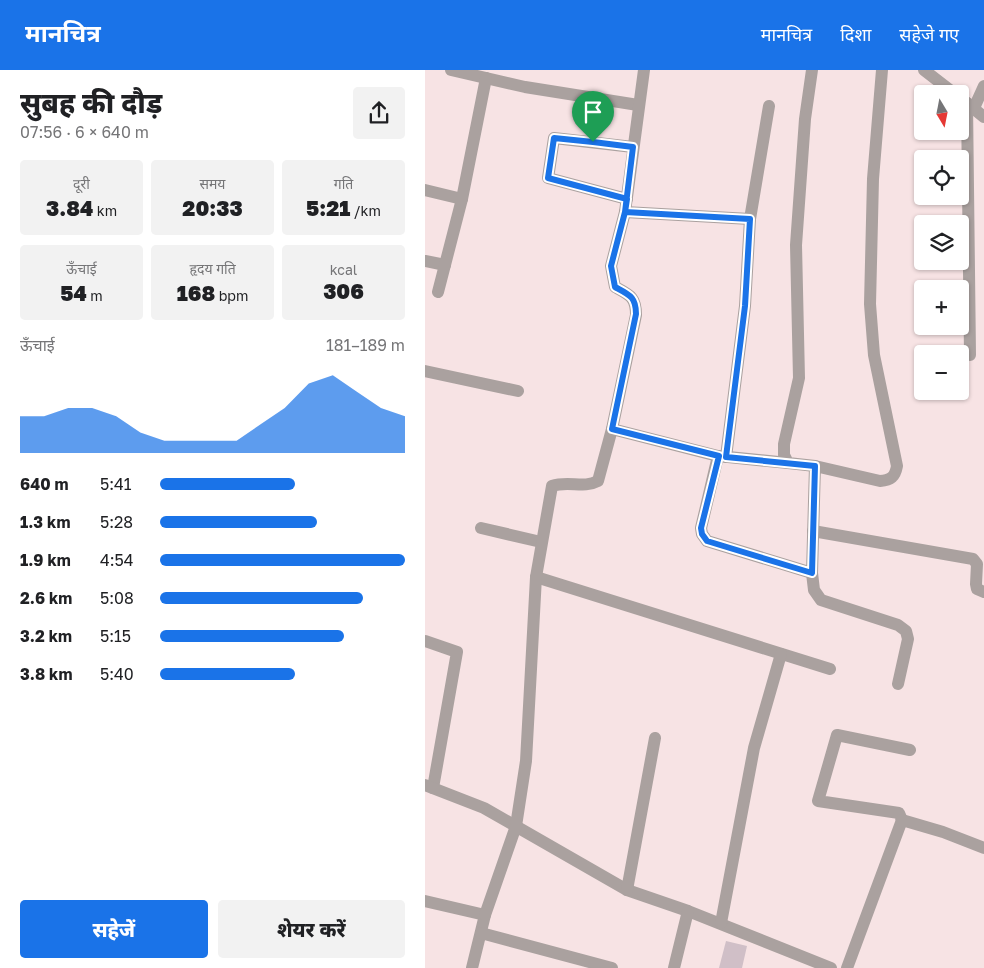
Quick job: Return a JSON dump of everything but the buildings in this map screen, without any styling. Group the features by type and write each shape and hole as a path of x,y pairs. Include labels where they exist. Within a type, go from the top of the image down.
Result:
{"street":[{"path":"451,70 525,87 638,105"},
{"path":"472,968 485,915 516,826 526,761 536,577 552,486 563,482 586,486 598,481 612,429 636,314 636,303 629,294 615,287 611,276 611,266 626,206 644,70"},
{"path":"789,463 784,455 784,444 799,378 796,245 805,119 812,70"},
{"path":"612,429 722,457 815,466 880,481 889,480 895,474 897,466 874,355 870,304 873,180 883,70"},
{"path":"924,70 943,85"},
{"path":"438,292 461,199 486,78"},
{"path":"970,354 971,106 984,86"},
{"path":"769,106 750,219 745,306 722,457 701,528 707,541 812,573"},
{"path":"633,147 554,138 548,178 626,206 750,219"},
{"path":"425,190 461,199"},
{"path":"425,260 445,265"},
{"path":"425,371 518,391"},
{"path":"815,466 812,573 814,590 821,600 898,625 906,631 908,639 898,684"},
{"path":"481,528 541,542"},
{"path":"813,532 973,559 977,564 977,589 984,592"},
{"path":"536,577 830,669"},
{"path":"425,641 457,652 429,786 483,808 627,890 721,923 831,968"},
{"path":"721,923 754,748 781,654"},
{"path":"847,968 902,820 899,813 818,801 837,735 910,750"},
{"path":"627,890 655,738"},
{"path":"902,820 943,832 984,848"},
{"path":"425,901 485,915"},
{"path":"674,968 688,911"},
{"path":"481,933 612,968"}],"route":[{"path":"593,142 554,138 548,178 627,199 625,212 750,219 745,306 726,457 815,466 812,573 707,541 704,538 701,528 719,456 612,429 636,314 636,303 629,294 615,287 611,276 611,266 625,212 633,147 593,142"}]}
